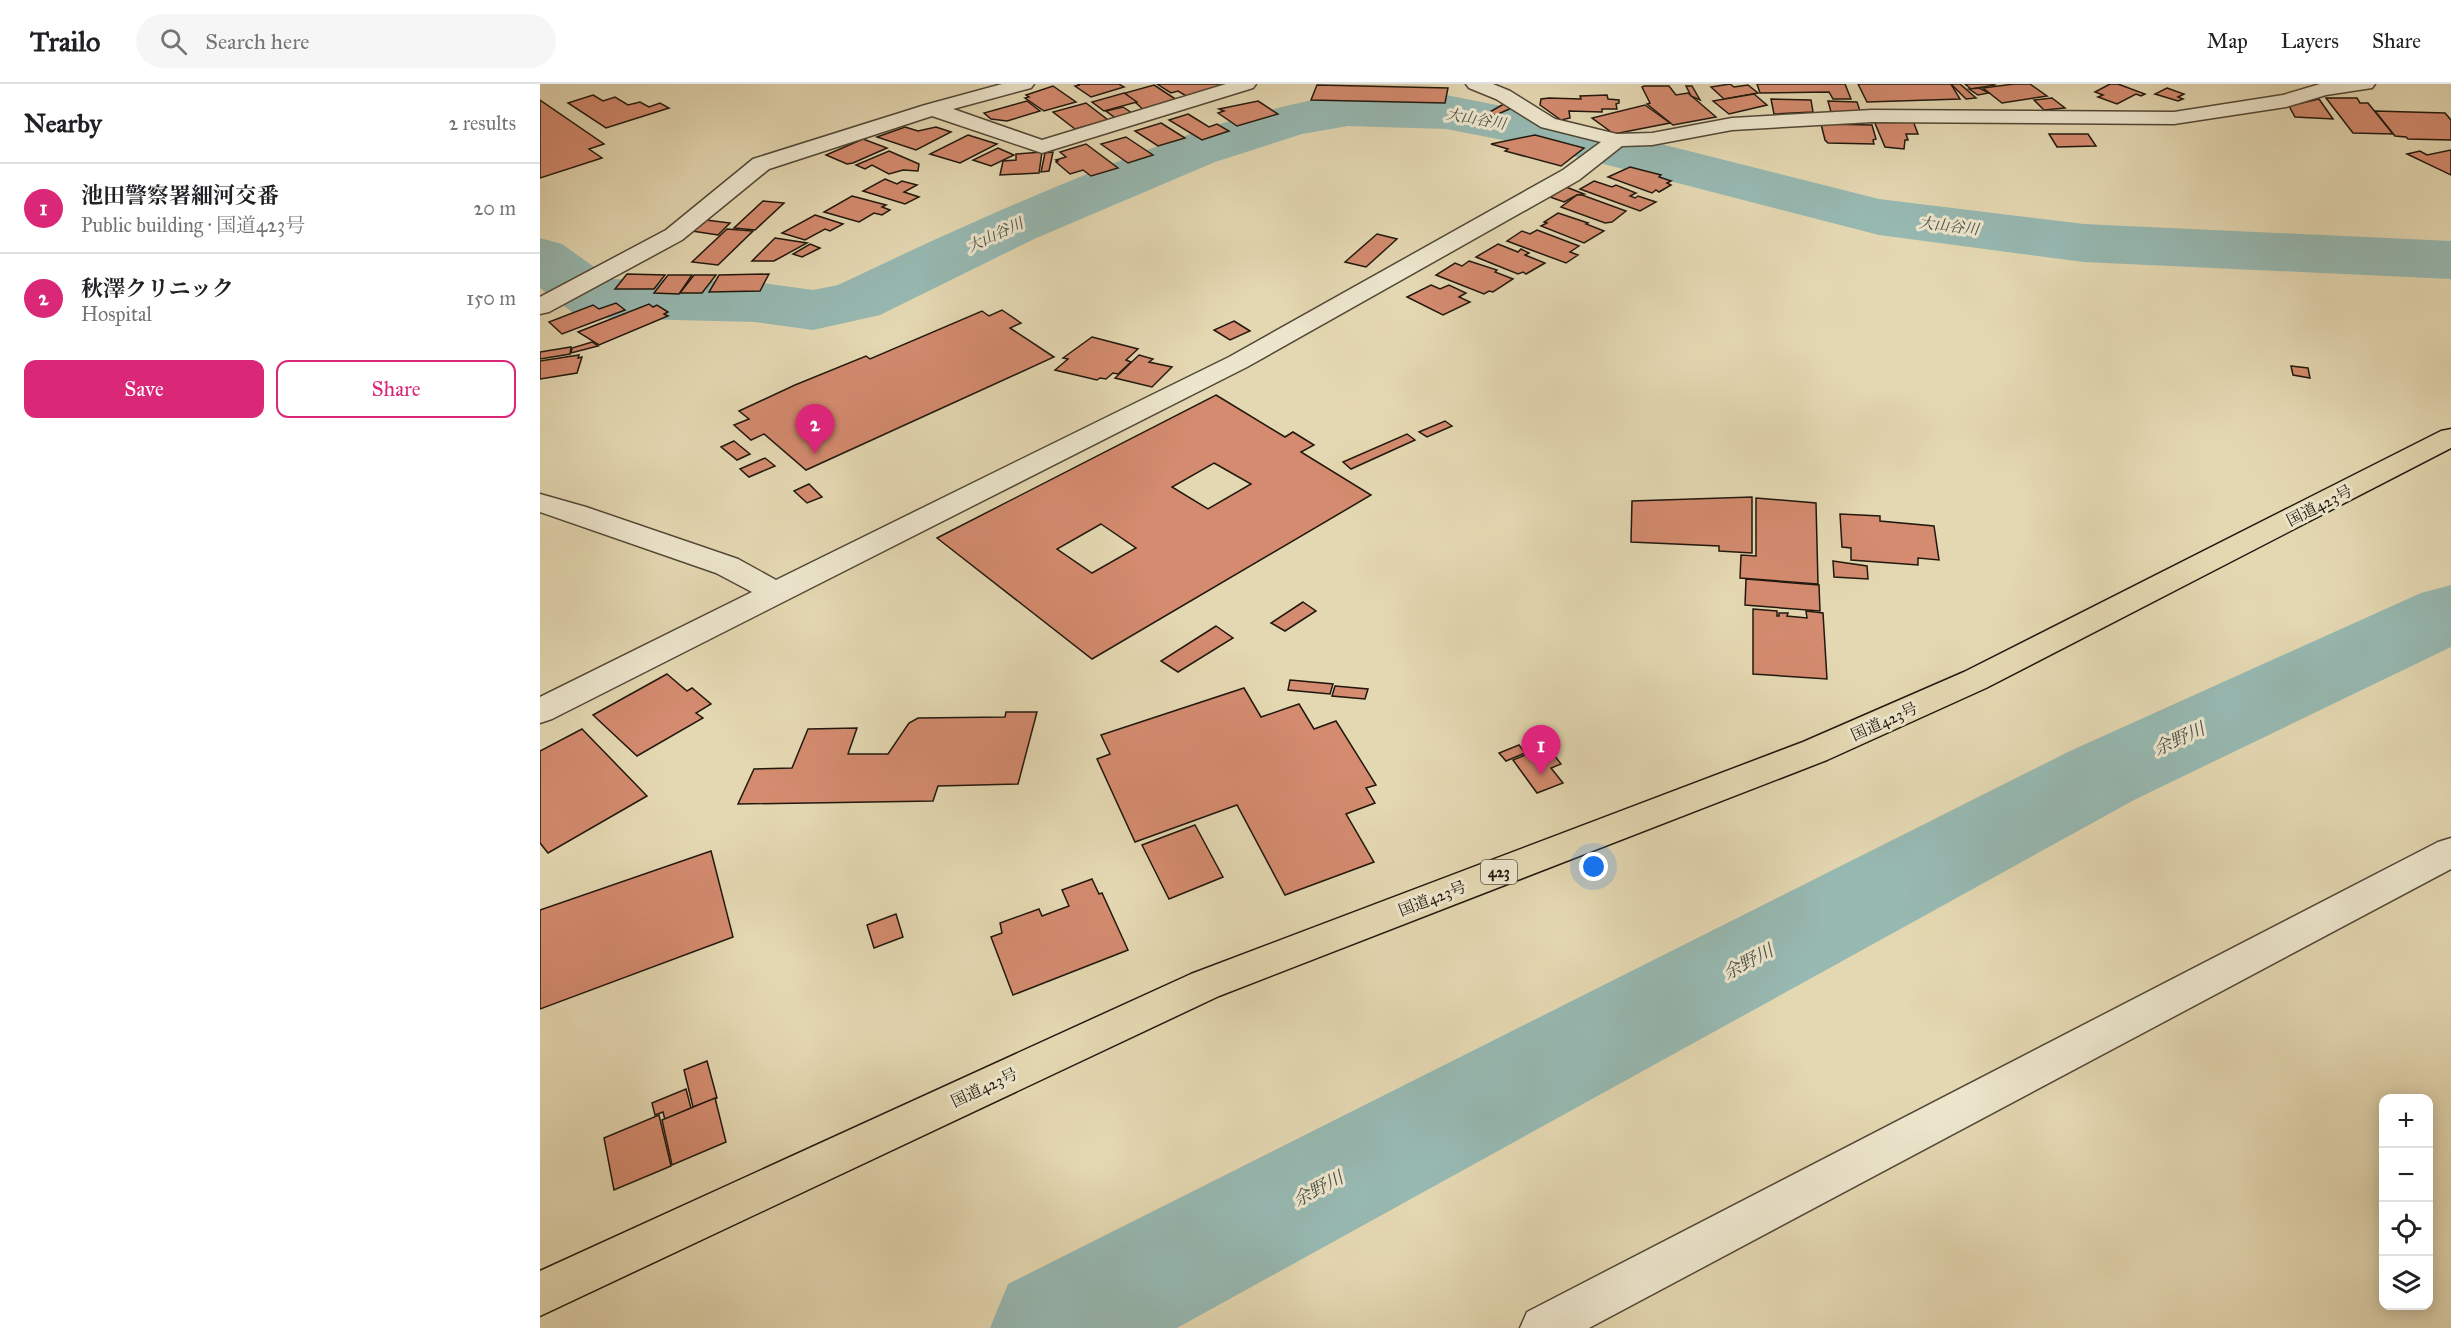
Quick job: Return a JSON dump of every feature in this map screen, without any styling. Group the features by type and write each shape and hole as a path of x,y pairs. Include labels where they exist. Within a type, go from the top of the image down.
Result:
{"highway":[{"name":"国道423号","path":"540,1294 1205,985 1815,751 1964,685 2216,559 2451,437"}],"street":[{"path":"540,307 674,235 761,164 932,109 1024,84"},
{"path":"932,109 1042,147 1246,84"},
{"path":"1476,84 1503,94 1548,123 1617,140 1652,139 1732,124 1872,116 2174,118 2286,101 2324,89 2365,84"},
{"path":"540,711 1238,362 1571,175 1617,140"},
{"path":"540,503 576,513 727,566 776,593"},
{"path":"1543,1328 2451,852"}],"building":[{"path":"1078,84 1119,84 1124,87 1091,97 1075,86"},
{"path":"1157,84 1220,84 1225,87 1188,97 1178,91 1171,93"},
{"path":"1730,84 1734,87 1748,85 1758,93 1724,99 1711,87"},
{"path":"1757,84 1845,84 1851,99 1833,99 1829,92 1760,93"},
{"path":"1858,84 1951,84 1960,99 1867,102"},
{"path":"1951,84 1960,84 1976,98 1966,99"},
{"path":"1965,84 1993,84 1995,85 1971,89"},
{"path":"2030,84 2047,96 2002,103 1983,88"},
{"path":"2110,84 2118,84 2145,94 2141,96 2136,94 2117,104 2098,97 2103,95 2095,92"},
{"path":"1154,85 1180,102 1146,112 1125,93"},
{"path":"1317,85 1448,88 1445,103 1311,100"},
{"path":"1053,86 1076,102 1044,111 1025,98 1029,97 1026,95"},
{"path":"1669,86 1676,95 1688,93 1716,117 1673,125 1647,104 1650,103 1642,87"},
{"path":"1686,86 1692,86 1700,100 1691,96"},
{"path":"1979,88 1989,93 1978,95 1969,89"},
{"path":"2167,88 2184,94 2178,97 2183,99 2178,101 2155,94"},
{"path":"1124,93 1137,102 1104,111 1092,102"},
{"path":"1754,94 1767,105 1729,114 1713,101"},
{"path":"593,95 603,101 615,97 628,105 640,102 649,107 660,103 669,108 606,128 568,103"},
{"path":"1607,95 1608,99 1619,100 1616,104 1617,109 1602,109 1602,112 1569,111 1570,118 1561,120 1540,105 1541,99 1581,99 1580,96"},
{"path":"2052,98 2065,108 2044,110 2034,100"},
{"path":"2326,98 2357,98 2360,103 2368,103 2393,134 2353,133"},
{"path":"1771,99 1811,100 1813,112 1774,114"},
{"path":"2319,99 2333,119 2295,117 2289,106"},
{"path":"540,100 604,144 589,149 602,158 540,178"},
{"path":"1027,101 1040,111 1007,121 991,119 984,113"},
{"path":"1258,101 1278,114 1237,126 1218,113 1224,111 1219,109"},
{"path":"1509,101 1516,106 1496,115 1488,113"},
{"path":"1828,101 1857,102 1860,111 1831,112"},
{"path":"1086,103 1108,120 1075,129 1053,112"},
{"path":"1645,105 1670,123 1614,134 1592,118"},
{"path":"1123,107 1135,115 1118,120 1106,111"},
{"path":"2375,111 2445,113 2451,120 2451,140 2408,139 2395,136"},
{"path":"1188,114 1209,127 1217,124 1229,131 1202,140 1169,120"},
{"path":"1874,121 1913,121 1918,134 1906,134 1908,140 1905,140 1904,149 1885,147"},
{"path":"1161,123 1185,138 1158,146 1135,131"},
{"path":"1821,124 1872,125 1876,139 1873,140 1874,144 1828,143"},
{"path":"905,127 918,131 936,127 951,132 916,150 877,137"},
{"path":"2049,134 2088,134 2096,146 2057,147"},
{"path":"968,135 997,144 960,163 930,154"},
{"path":"1535,135 1584,148 1561,166 1505,151 1508,149 1491,144"},
{"path":"1126,137 1153,155 1128,163 1101,144"},
{"path":"863,139 887,148 847,164 826,155"},
{"path":"1086,144 1118,168 1091,176 1083,170 1070,174 1056,162 1066,157 1060,152"},
{"path":"998,148 1014,155 991,166 973,160"},
{"path":"2451,150 2451,175 2407,154 2420,151 2427,155"},
{"path":"889,151 919,164 918,171 903,170 889,174 872,165 865,169 856,165"},
{"path":"1042,152 1039,173 1000,175 1003,161 1016,160 1016,154"},
{"path":"1053,152 1049,171 1041,172 1045,153"},
{"path":"1630,167 1661,175 1659,177 1671,181 1667,183 1671,185 1652,193 1608,177"},
{"path":"885,179 897,184 902,181 917,185 904,192 919,197 905,204 863,191"},
{"path":"1594,181 1612,187 1616,185 1636,193 1630,196 1656,202 1640,211 1580,189"},
{"path":"1566,187 1584,194 1564,202 1550,197"},
{"path":"1577,195 1626,211 1612,222 1605,223 1561,207"},
{"path":"852,196 886,205 882,207 890,210 882,215 874,213 859,222 824,212"},
{"path":"763,201 784,203 755,230 734,228"},
{"path":"1558,213 1604,231 1584,243 1541,226"},
{"path":"815,215 843,224 830,231 825,229 805,240 782,233"},
{"path":"706,220 730,223 718,235 692,231"},
{"path":"727,229 753,231 718,265 692,262"},
{"path":"1537,230 1579,246 1570,252 1578,255 1566,263 1507,241 1522,231 1530,234"},
{"path":"1377,234 1397,239 1366,267 1345,262"},
{"path":"775,238 807,243 774,261 752,261"},
{"path":"810,244 820,248 802,257 793,254"},
{"path":"1498,244 1518,252 1521,249 1529,253 1525,255 1545,263 1526,274 1523,272 1518,274 1476,257"},
{"path":"1469,261 1497,270 1495,272 1513,279 1493,292 1489,291 1484,294 1436,275 1455,263 1462,266"},
{"path":"627,274 665,275 654,289 615,289"},
{"path":"769,274 760,291 709,292 719,275"},
{"path":"668,275 692,275 679,294 654,293"},
{"path":"694,275 716,275 702,293 680,293"},
{"path":"1431,285 1440,289 1449,285 1466,293 1459,297 1470,302 1443,315 1407,297"},
{"path":"616,303 625,310 562,334 549,322 593,305 599,309"},
{"path":"649,304 653,307 657,305 668,312 664,314 668,316 599,345 578,332"},
{"path":"1002,310 1021,323 1010,328 1054,357 806,470 764,434 751,440 734,425 749,419 739,411 795,385 866,356 870,359 982,311 989,316"},
{"path":"1234,321 1250,331 1230,340 1214,330"},
{"path":"1092,337 1138,349 1126,360 1131,362 1118,374 1113,373 1106,379 1097,380 1055,370 1068,359 1063,358"},
{"path":"592,342 598,346 571,353 572,348"},
{"path":"571,347 570,354 540,359 540,352"},
{"path":"579,355 578,358 582,357 577,373 540,379 540,361"},
{"path":"1139,355 1153,359 1149,362 1172,367 1152,387 1115,378"},
{"path":"2291,366 2308,368 2310,378 2293,375"},
{"path":"1216,395 1285,437 1293,432 1314,445 1301,452 1371,495 1092,659 937,538","holes":["1214,463 1251,484 1208,509 1172,487","1101,524 1136,548 1092,573 1057,549"]},
{"path":"1445,421 1452,426 1427,437 1419,432"},
{"path":"1407,434 1415,440 1351,469 1343,462"},
{"path":"734,441 750,454 737,460 721,447"},
{"path":"765,458 775,466 749,477 740,469"},
{"path":"809,484 822,497 807,503 794,491"},
{"path":"1752,497 1752,553 1719,551 1719,546 1631,542 1632,501"},
{"path":"1756,498 1816,503 1818,584 1740,578 1741,555 1756,556"},
{"path":"1840,514 1880,516 1880,521 1934,526 1939,560 1918,558 1918,565 1851,560 1851,548 1842,547"},
{"path":"1833,561 1867,566 1868,579 1834,577"},
{"path":"1746,579 1819,585 1820,611 1745,605"},
{"path":"1303,602 1316,611 1285,631 1271,623"},
{"path":"1753,609 1777,611 1777,616 1779,613 1788,613 1787,616 1807,618 1806,611 1823,613 1827,679 1753,674"},
{"path":"1216,626 1233,638 1178,672 1161,661"},
{"path":"667,674 687,691 692,688 711,704 696,713 703,718 637,756 593,715"},
{"path":"1290,680 1333,684 1330,694 1288,690"},
{"path":"1335,686 1368,689 1365,699 1332,696"},
{"path":"1244,688 1261,717 1299,704 1314,729 1336,721 1376,785 1366,788 1375,803 1346,814 1374,862 1285,895 1237,805 1135,842 1097,759 1110,754 1101,735"},
{"path":"1006,712 1037,712 1018,784 938,786 933,801 738,804 754,769 792,768 808,729 857,728 848,754 888,754 909,723 918,718 1005,717"},
{"path":"582,729 647,796 548,853 540,843 540,751"},
{"path":"1519,745 1525,753 1506,761 1499,753"},
{"path":"1547,746 1561,764 1551,768 1563,783 1537,793 1513,760"},
{"path":"1195,825 1223,877 1169,899 1142,845"},
{"path":"711,851 733,937 540,1009 540,910"},
{"path":"1092,879 1099,894 1102,893 1128,950 1013,995 991,937 1002,933 1000,923 1039,909 1042,916 1069,906 1062,890"},
{"path":"896,914 903,937 874,948 867,925"},
{"path":"707,1061 717,1098 693,1107 684,1070"},
{"path":"686,1089 691,1108 665,1120 663,1112 655,1115 652,1103"},
{"path":"715,1098 726,1142 672,1165 662,1120"},
{"path":"659,1115 671,1166 614,1190 604,1138"}],"waterway":[{"name":"大山谷川","path":"540,257 595,298 755,302 813,310 857,301 1012,226 1195,150 1293,119 1348,110 1446,112 1538,130 1879,217 2084,243 2451,260"},
{"name":"余野川","path":"1053,1328 2103,775 2451,613"}],"place":[{"name":"秋澤クリニック","path":"815,454"},
{"name":"池田警察署細河交番","path":"1541,775"}]}
